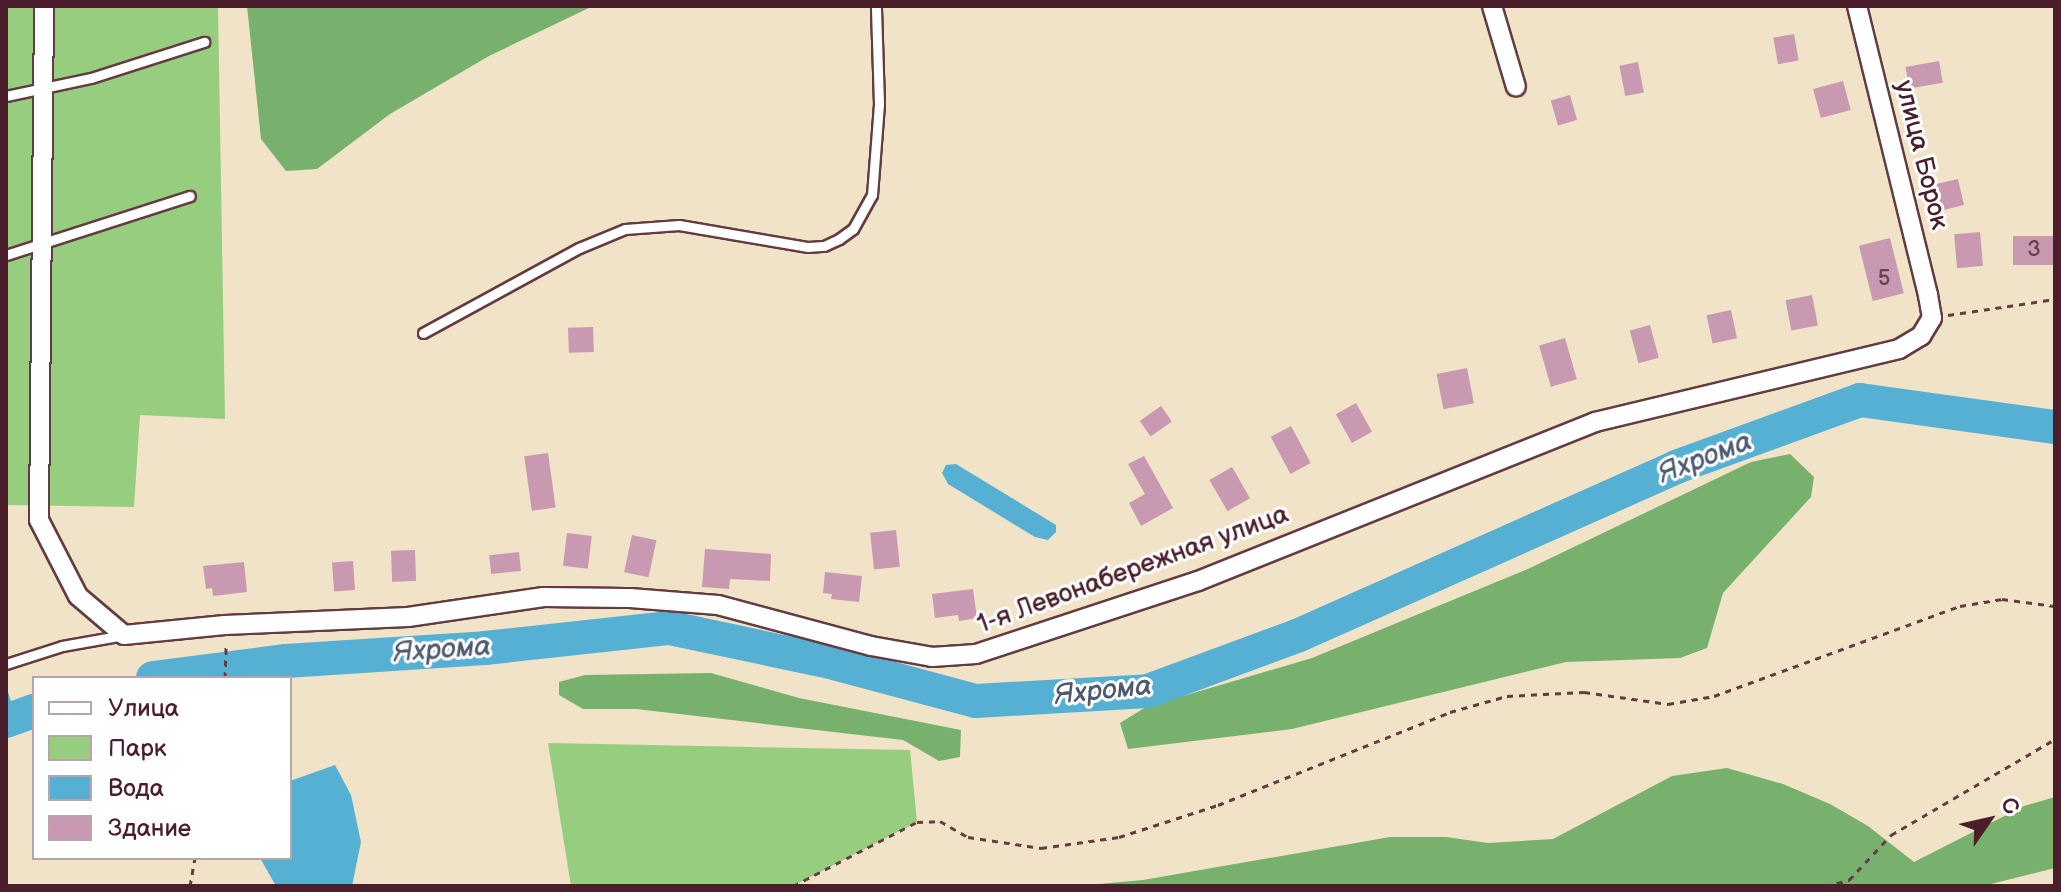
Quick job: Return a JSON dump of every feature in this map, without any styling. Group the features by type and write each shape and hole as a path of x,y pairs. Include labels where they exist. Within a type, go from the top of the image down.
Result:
{"street":[{"path":"44,6 39,520 78,596 124,635"},
{"path":"1492,6 1516,87"},
{"name":"улица Борок","path":"1857,6 1932,318"},
{"name":"1-я Левонабережная улица","path":"124,635 225,625 408,617 544,597 630,598 718,605 871,646 932,657 976,654 1198,581 1595,422 1899,349 1921,336 1932,318"}],"lane":[{"path":"423,333 579,248 625,229 679,225 808,247 824,246 853,229 872,195 879,104 876,6"},
{"path":"6,96 41,86 91,78 204,42"},
{"path":"6,255 190,196"},
{"path":"6,664 62,646 124,635"}],"path":[{"path":"1932,318 2055,299"},
{"path":"793,886 917,822 940,821 968,837 1041,848 1119,837 1218,805 1450,712 1507,696 1584,692 1668,704 1714,696 1960,606 2002,599 2055,606"},
{"path":"225,676 226,646"},
{"path":"1825,886 1849,880 1891,835 2055,739"},
{"path":"190,886 195,860"}],"green space":[{"path":"6,6 218,6 225,419 140,415 134,507 6,505"},
{"path":"247,6 593,6 489,56 390,114 317,169 286,171 261,139"},
{"path":"1790,454 1814,477 1811,497 1723,593 1707,648 1680,658 1566,662 1292,729 1128,749 1120,723 1146,707 1312,658 1530,568 1751,462"},
{"path":"711,673 799,698 961,730 960,757 939,761 903,740 636,709 583,709 559,695 559,682 585,675"},
{"path":"548,743 910,750 917,822 793,886 571,886"},
{"path":"1727,768 1783,784 1830,804 1868,826 1914,862 2024,806 2055,797 2055,868 1983,886 1076,886 1143,880 1390,837 1446,837 1488,843 1553,839 1672,776"}],"water":[{"path":"956,464 1056,525 1056,532 1048,540 1035,537 948,484 942,473 946,465"},
{"path":"335,765 351,795 361,842 352,886 276,886 261,860 292,860 292,780"}],"building":[{"path":"1794,34 1799,61 1778,64 1773,38"},
{"path":"1939,61 1943,83 1909,89 1906,67"},
{"path":"1638,62 1644,92 1625,96 1619,66"},
{"path":"1843,81 1851,110 1821,118 1813,89"},
{"path":"1570,95 1577,120 1558,126 1551,101"},
{"path":"1958,179 1964,205 1944,210 1943,204 1936,206 1932,185"},
{"path":"1980,232 1983,266 1957,268 1954,234"},
{"path":"2013,236 2055,236 2055,265 2013,265"},
{"path":"1890,238 1904,293 1873,301 1859,246"},
{"path":"1812,295 1818,325 1791,331 1785,300"},
{"path":"1731,310 1737,338 1713,344 1707,315"},
{"path":"1650,325 1659,358 1639,363 1630,330"},
{"path":"593,327 594,352 569,353 568,328"},
{"path":"1565,338 1577,379 1551,387 1539,345"},
{"path":"1467,368 1474,403 1443,409 1437,374"},
{"path":"1356,403 1372,432 1352,443 1336,414"},
{"path":"1161,406 1172,422 1151,436 1140,421"},
{"path":"1291,426 1311,463 1290,474 1271,437"},
{"path":"548,453 556,507 532,511 524,456"},
{"path":"1144,456 1173,508 1141,526 1129,503 1145,494 1128,464"},
{"path":"1232,467 1250,498 1227,511 1209,480"},
{"path":"896,530 900,567 874,570 870,533"},
{"path":"567,533 592,536 588,569 563,566"},
{"path":"632,535 656,540 649,577 624,572"},
{"path":"705,549 771,554 770,581 730,579 729,589 702,587"},
{"path":"415,550 416,581 392,582 391,551"},
{"path":"519,552 521,571 491,574 489,555"},
{"path":"353,561 355,590 334,591 332,562"},
{"path":"244,562 247,592 213,596 212,588 206,589 203,566"},
{"path":"825,572 862,576 859,602 831,599 832,594 823,593"},
{"path":"973,589 977,618 959,621 958,615 935,618 932,594"}],"waterway":[{"name":"Яхрома","path":"169,676 286,661 485,648 670,628 834,663 976,701 1148,691 1297,636 1676,467 1860,400 2055,427"},
{"path":"6,695 13,720"},
{"name":"Яхрома","path":"6,721 32,712"}]}
